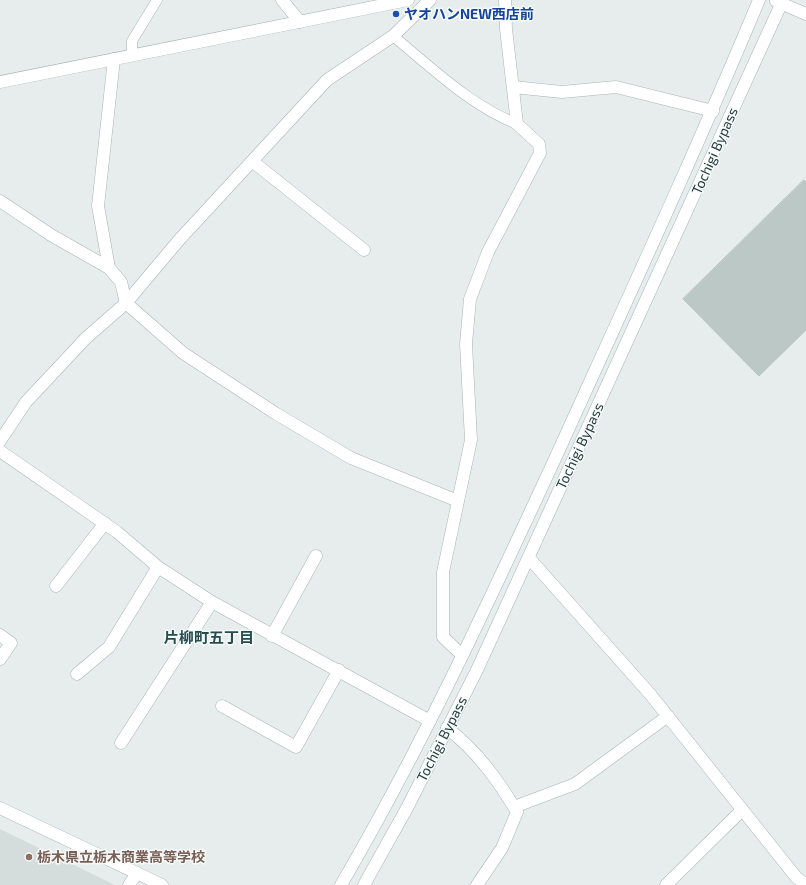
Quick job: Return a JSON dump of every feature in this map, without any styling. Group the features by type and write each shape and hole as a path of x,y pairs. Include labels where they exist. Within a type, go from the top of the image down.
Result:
{"street":[{"path":"282,0 300,22"},
{"path":"0,82 408,0"},
{"path":"0,441 26,402 86,338 126,303 179,240 327,80 393,36 430,0"},
{"path":"462,655 443,637 443,572 471,440 466,344 470,299 488,252 540,153 539,144 518,124 506,28 505,0"},
{"name":"Tochigi Bypass","path":"341,885 387,803 430,721 519,536 712,111 759,0"},
{"path":"780,1 806,14"},
{"name":"Tochigi Bypass","path":"364,885 407,808 477,670 780,1"},
{"path":"109,268 98,206 114,59"},
{"path":"513,88 562,92 616,87 712,111"},
{"path":"252,161 364,250"},
{"path":"0,201 50,235 109,268 121,282 126,303 183,354 275,413 351,458 458,501"},
{"path":"0,451 105,523 158,567 212,602 430,721"},
{"path":"56,586 105,523"},
{"path":"272,636 316,556"},
{"path":"529,558 650,694 796,877 806,885"},
{"path":"77,674 109,646 158,567"},
{"path":"121,743 212,602"},
{"path":"0,635 11,643 0,659"},
{"path":"222,706 296,747 339,670"},
{"path":"514,806 575,784 668,716"},
{"path":"447,728 463,740 498,780 517,812 502,848 477,885"},
{"path":"0,808 162,885"},
{"path":"666,885 742,810"},
{"path":"129,885 137,873"}],"lane":[{"path":"132,56 132,41 157,0"},
{"path":"393,36 459,90 500,118 518,124"}],"shaded area":[{"name":"栃木県立栃木商業高等学校","path":"0,829 115,885 0,885"}],"building":[{"path":"804,180 806,182 806,330 759,376 683,299"}],"place":[{"name":"ヤオハンNEW西店前","path":"396,14"},
{"name":"栃木県立栃木商業高等学校","path":"29,857"}],"district":[{"name":"片柳町五丁目","path":"209,638"}]}
